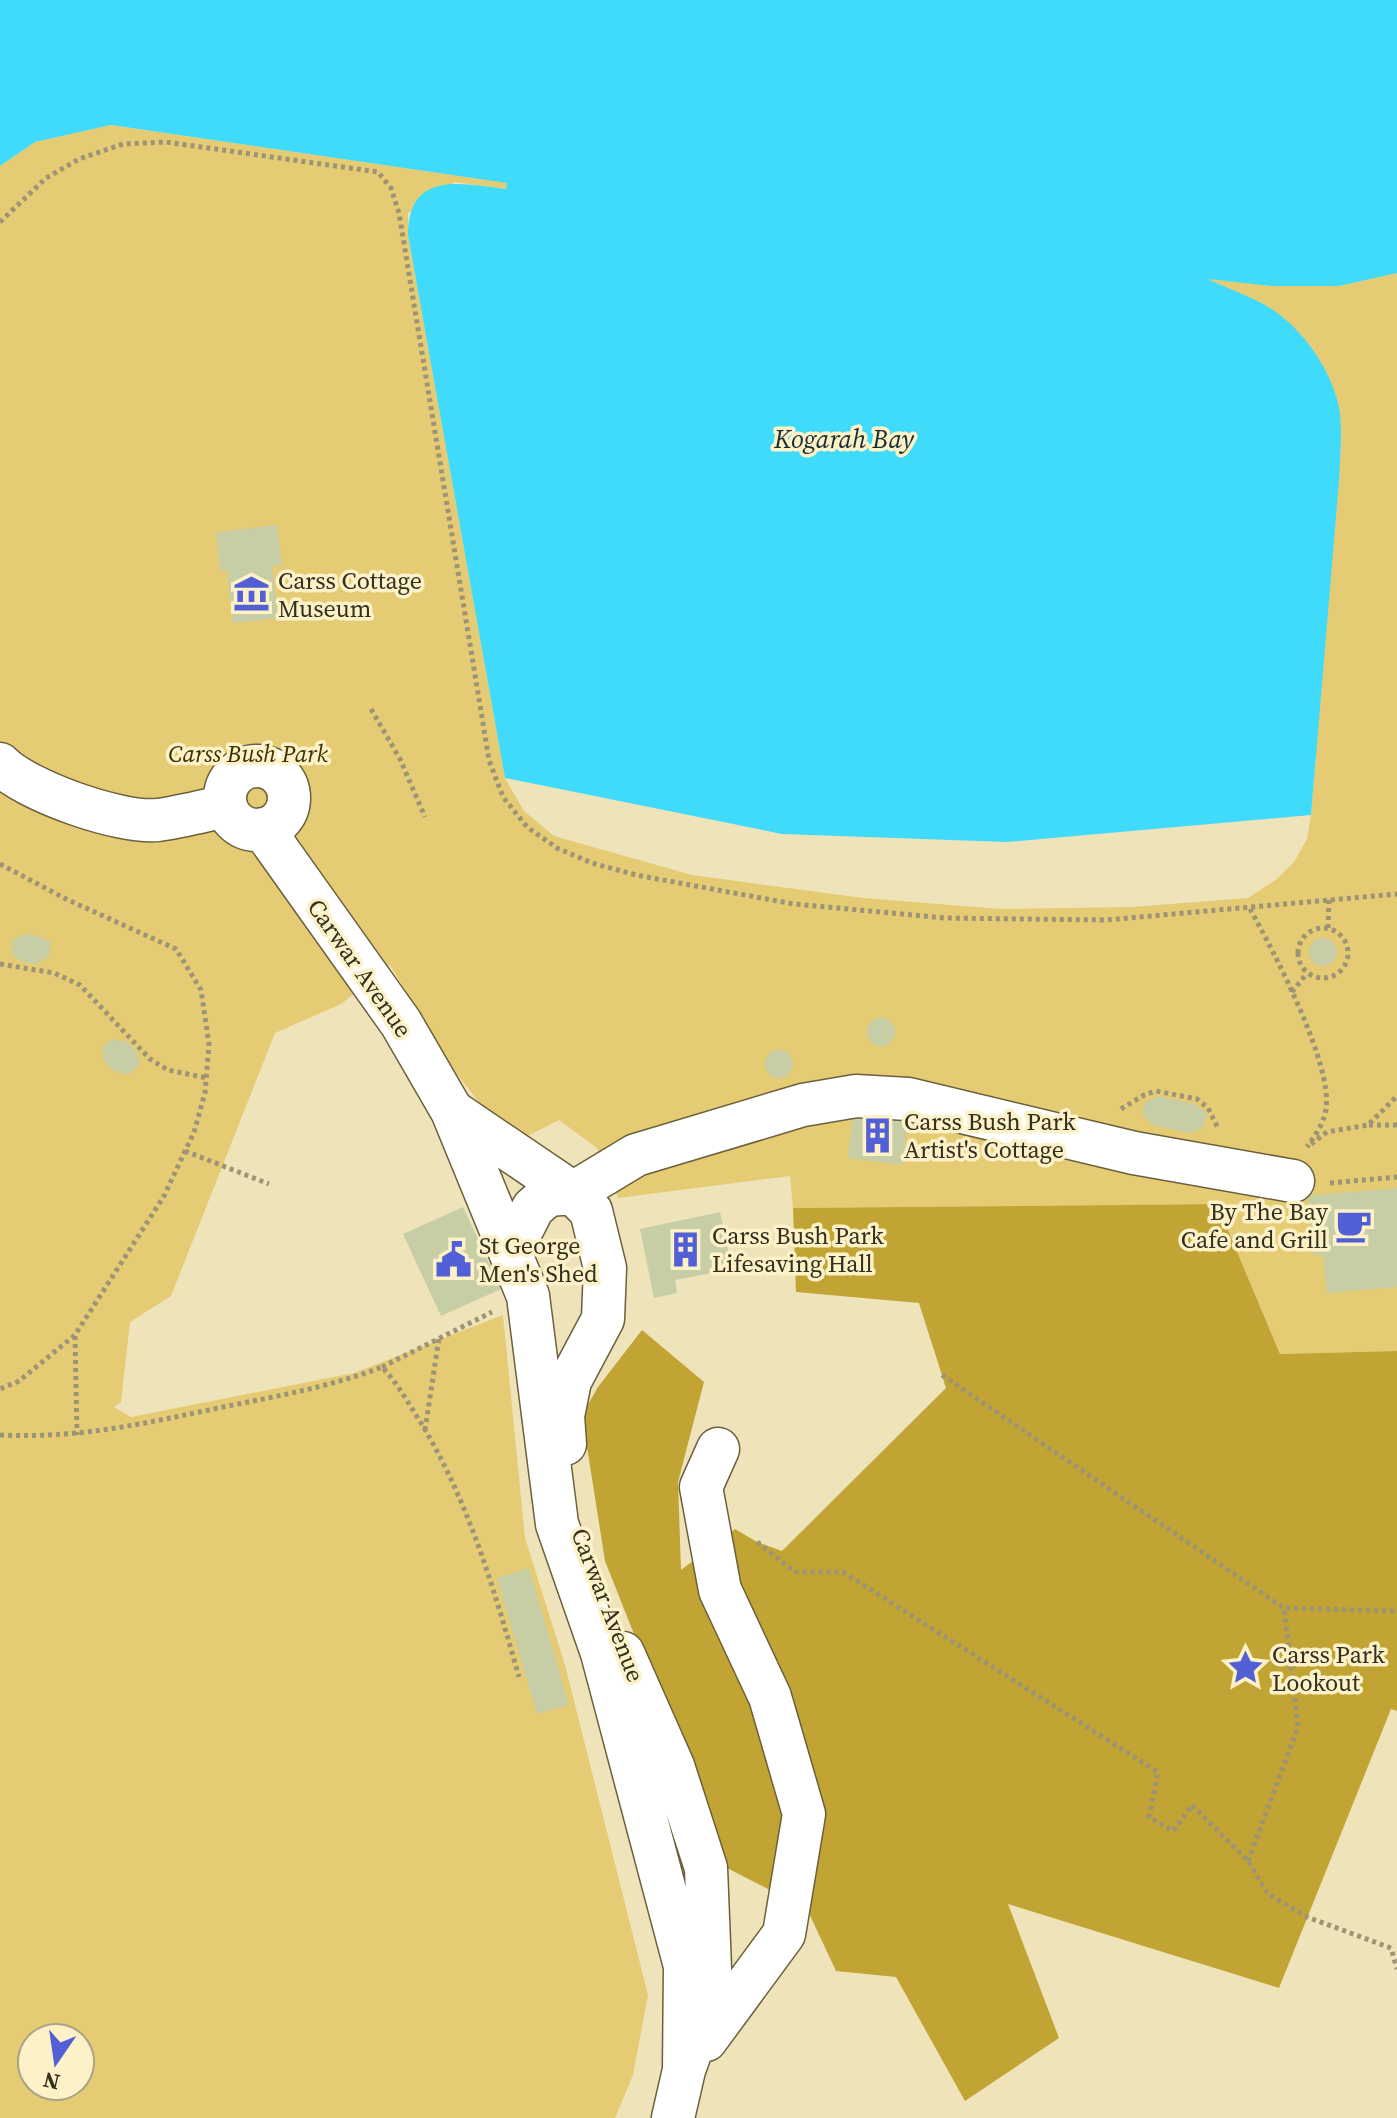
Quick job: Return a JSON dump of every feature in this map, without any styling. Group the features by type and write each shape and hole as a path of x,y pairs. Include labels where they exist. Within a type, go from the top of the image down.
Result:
{"street":[{"path":"0,764 59,797 99,812 127,819 156,821 226,806 227,786 241,770 252,766 273,770 287,787 287,808 282,818 263,829"},
{"name":"Carwar Avenue","path":"226,806 236,822 253,830 263,829 401,1023 452,1111 528,1296 557,1524 602,1653 685,1966 684,2070"},
{"path":"511,1251 533,1208 548,1195 573,1193 636,1155 803,1105 856,1096 908,1099 1134,1153 1293,1181"},
{"name":"Carwar Avenue","path":"452,1111 573,1193 591,1211 605,1268 603,1319 570,1381 563,1416 569,1492 583,1551 602,1604 673,1766 706,1868 711,1994 684,2070 673,2118"},
{"path":"533,1338 578,1344 603,1319"},
{"path":"684,2070 784,1934 793,1897 804,1814 770,1697 720,1590 701,1487 718,1449"}],"path":[{"path":"0,222 46,178 79,159 123,144 166,142 378,172 391,188 399,213 489,760 503,797 527,827 557,848 592,863 636,875 794,904 945,918 1106,920 1397,894"},
{"path":"371,709 400,759 425,817"},
{"path":"0,864 66,899 176,949 201,990 209,1044 205,1093 194,1132 164,1196 75,1335 19,1381 0,1389"},
{"path":"1328,928 1329,900"},
{"path":"1250,909 1292,992 1323,1072 1326,1108 1293,1181 1318,1184 1397,1177"},
{"path":"1328,928 1343,937 1347,944 1347,960 1343,967 1330,977 1315,977 1307,973 1299,959 1300,943 1311,931 1328,928"},
{"path":"0,964 54,973 80,985 150,1059 168,1070 207,1078"},
{"path":"1292,992 1307,973"},
{"path":"1121,1109 1156,1091 1197,1099 1208,1108 1224,1139"},
{"path":"1368,1125 1397,1125"},
{"path":"185,1151 269,1184"},
{"path":"0,1435 77,1435 119,1429 340,1383 382,1367 494,1311"},
{"path":"75,1335 77,1435"},
{"path":"425,1431 439,1338"},
{"path":"382,1367 395,1381 425,1431 460,1499 487,1565 519,1677"},
{"path":"942,1375 1284,1608 1397,1611"},
{"path":"757,1542 795,1572 843,1572 1158,1772 1149,1817 1173,1831 1192,1805 1248,1861 1268,1894 1307,1917 1391,1948 1397,1969"},
{"path":"1248,1861 1298,1727 1284,1608"}],"green space":[{"name":"Carss Bush Park","path":"111,125 508,183 506,189 455,182 408,213 408,235 505,778 524,811 554,836 692,875 863,898 1001,909 1132,907 1248,898 1277,879 1294,862 1307,839 1311,815 1341,443 1270,308 1205,278 1271,286 1339,286 1397,273 1397,1351 1280,1354 1217,1204 793,1208 790,1176 618,1198 597,1148 559,1120 512,1144 452,1068 390,965 341,1004 275,1033 171,1296 130,1322 121,1402 114,1407 131,1417 354,1373 503,1315 525,1538 565,1665 648,1995 633,2075 615,2118 0,2118 0,166 35,142"}],"shaded area":[{"path":"1217,1204 1280,1354 1397,1351 1397,1711 1391,1709 1279,1988 1008,1904 1059,2038 965,2101 896,1977 836,1971 807,1909 727,1868 605,1561 582,1415 598,1387 642,1330 704,1382 678,1482 681,1570 735,1529 757,1542 782,1551 946,1388 919,1303 796,1292 793,1208"}],"water":[{"name":"Kogarah Bay","path":"0,0 1397,0 1397,273 1339,286 1271,286 1208,279 1282,316 1314,351 1329,378 1339,407 1339,481 1311,815 1007,842 782,834 505,778 408,235 410,214 417,200 427,191 455,184 506,189 507,183 111,125 35,142 0,166"}],"building":[{"name":"Carss Cottage Museum","path":"277,525 282,565 272,566 278,618 233,623 227,570 220,571 216,532"},
{"path":"25,934 42,937 51,943 49,956 36,964 20,961 11,952 13,939"},
{"path":"1323,938 1333,942 1337,952 1333,962 1323,966 1313,962 1309,952 1313,942"},
{"path":"881,1018 891,1022 895,1032 891,1042 881,1046 871,1042 867,1032 871,1022"},
{"path":"113,1039 126,1041 136,1051 140,1064 128,1075 112,1070 104,1061 102,1048"},
{"path":"779,1050 789,1054 793,1064 789,1074 779,1078 769,1074 765,1064 769,1054"},
{"path":"1158,1096 1195,1104 1207,1113 1203,1128 1189,1133 1153,1125 1142,1115 1145,1102"},
{"name":"Carss Bush Park Artist's Cottage","path":"854,1106 908,1112 903,1165 848,1158"},
{"name":"By The Bay Cafe and Grill","path":"1397,1188 1397,1287 1327,1293 1323,1255 1313,1255 1308,1196"},
{"path":"463,1207 501,1289 441,1316 403,1234"},
{"name":"Carss Bush Park Lifesaving Hall","path":"720,1212 732,1269 675,1280 677,1293 654,1298 640,1229"},
{"path":"529,1568 569,1705 537,1714 497,1578"}],"place":[{"name":"Carss Cottage Museum","path":"252,594"},
{"name":"Carss Bush Park Artist's Cottage","path":"878,1135"},
{"name":"By The Bay Cafe and Grill","path":"1354,1225"},
{"name":"Carss Bush Park Lifesaving Hall","path":"686,1249"},
{"name":"St George Men's Shed","path":"453,1259"},
{"name":"Carss Park Lookout","path":"1246,1668"}]}
